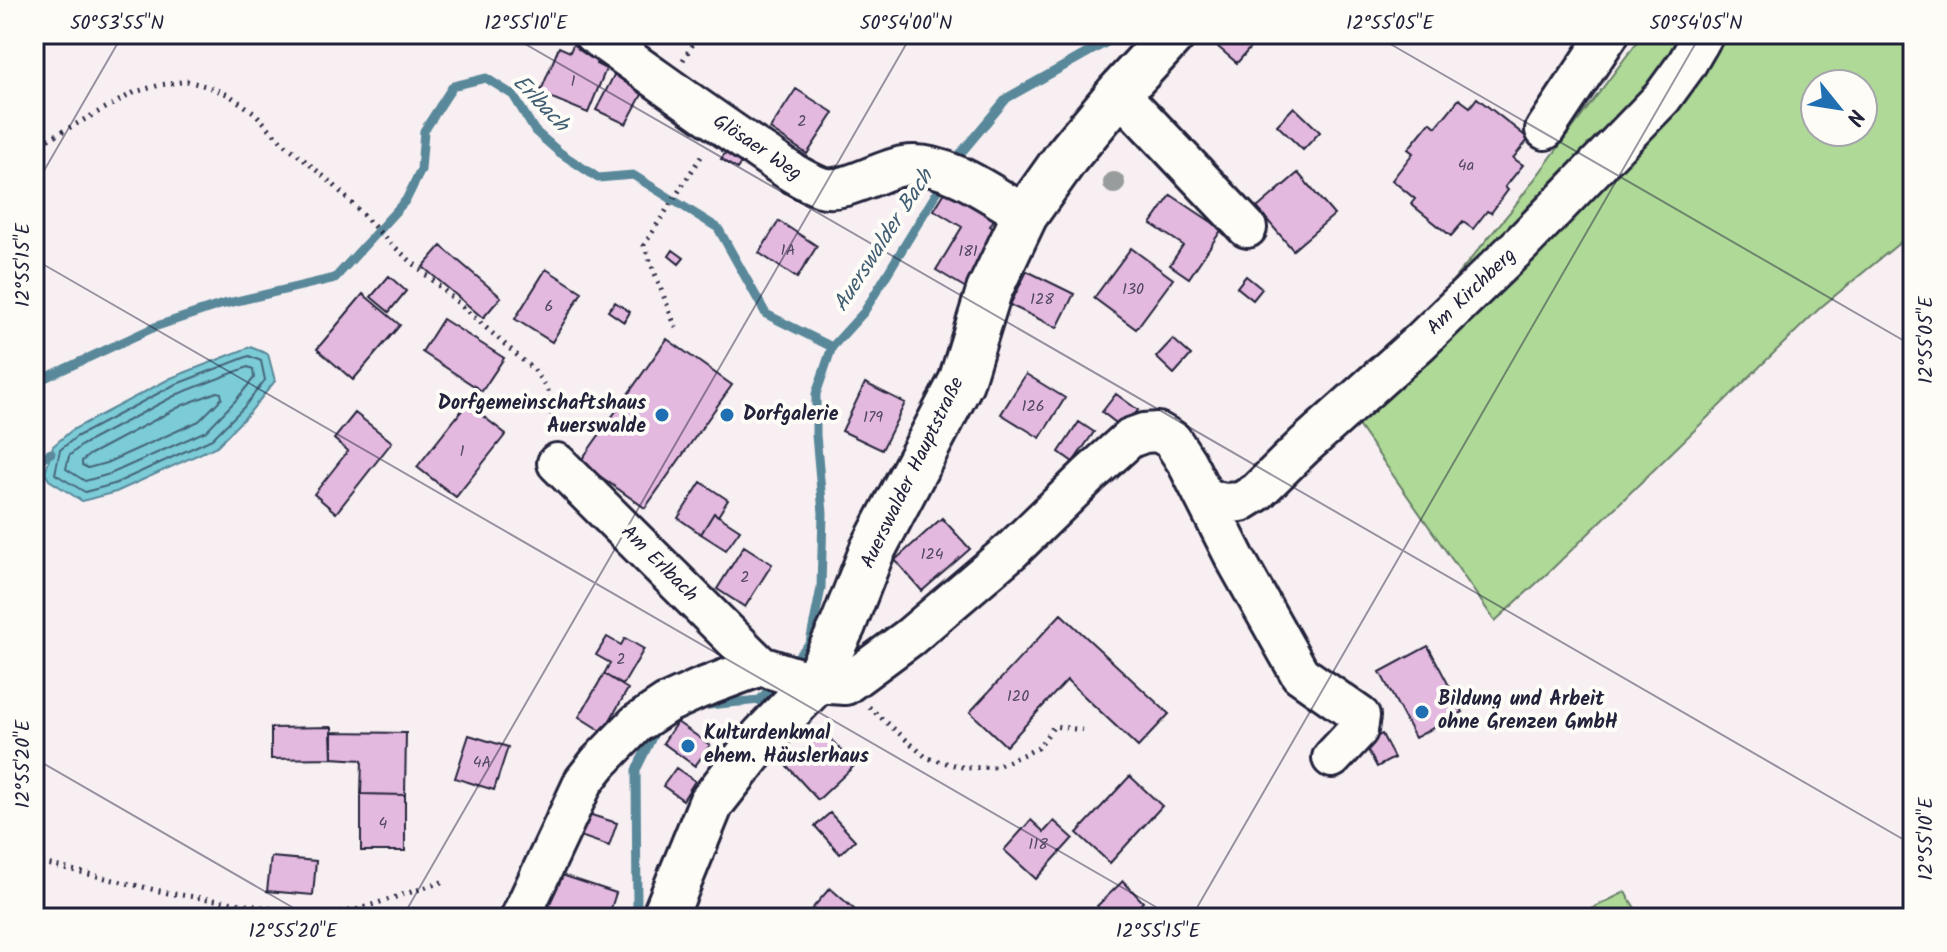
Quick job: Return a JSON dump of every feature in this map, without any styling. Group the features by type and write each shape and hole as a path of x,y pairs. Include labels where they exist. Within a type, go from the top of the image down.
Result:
{"main road":[{"name":"Auerswalder Hauptstraße","path":"664,918 711,803 763,737 798,676 843,625 872,551 961,382 989,291 1025,215 1067,156 1173,34"}],"street":[{"name":"Glösaer Weg","path":"593,34 808,182 825,189 844,186 903,166 946,172 979,187 1025,215"},
{"path":"1545,130 1609,34"},
{"name":"Am Kirchberg","path":"1205,498 1224,503 1241,502 1257,492 1420,342 1533,232 1662,98 1704,34"},
{"path":"1119,93 1247,228"},
{"path":"520,918 584,781 636,724 666,704 699,689 798,676 910,637 1012,550 1130,438 1144,433 1158,432 1172,440 1300,674 1360,716 1358,730 1332,758"},
{"name":"Am Erlbach","path":"557,463 798,676"},
{"path":"1236,560 1244,524 1257,492"}],"path":[{"path":"34,147 135,92 160,85 187,81 229,95 255,113 279,139 333,184 388,241 535,371 548,391 554,418 557,463"},
{"path":"676,328 644,245 721,125"},
{"path":"798,676 927,758 966,768 995,767 1038,748 1054,726 1082,730"},
{"path":"34,861 168,893 295,912 329,914 356,910 442,882"}],"green space":[{"path":"1643,34 1913,34 1913,232 1821,307 1495,621 1346,408 1510,212"},
{"path":"1625,892 1641,918 1573,918"}],"water":[{"path":"250,347 268,354 275,381 217,446 116,492 82,501 49,480 45,473 53,446 72,430 171,378"}],"building":[{"path":"1229,34 1250,48 1237,63 1218,47"},
{"path":"575,40 601,51 596,64 606,69 588,113 540,93 559,47 570,52"},
{"path":"615,73 645,89 626,124 596,110"},
{"path":"796,89 834,113 807,154 770,129"},
{"path":"1477,98 1529,139 1513,158 1523,165 1505,187 1508,190 1491,213 1487,211 1473,229 1463,222 1451,236 1411,204 1415,199 1392,180 1413,153 1408,149 1430,122 1436,127 1459,99 1470,107"},
{"path":"1294,107 1320,132 1303,150 1277,125"},
{"path":"731,145 746,155 737,169 721,159"},
{"path":"1298,173 1334,215 1293,250 1257,208"},
{"path":"950,184 998,213 990,226 1000,231 966,288 936,270 962,227 934,210"},
{"path":"1171,195 1222,229 1189,278 1170,265 1183,245 1151,224"},
{"path":"779,221 817,246 797,278 759,253"},
{"path":"441,246 501,297 483,318 423,267"},
{"path":"1131,248 1173,279 1136,329 1094,298"},
{"path":"673,250 684,258 679,264 669,256"},
{"path":"546,269 582,292 552,342 515,319"},
{"path":"1027,271 1074,294 1057,328 1010,305"},
{"path":"389,276 406,291 389,312 371,297"},
{"path":"1246,276 1262,289 1253,300 1237,287"},
{"path":"363,294 400,325 353,380 317,349"},
{"path":"615,302 630,312 624,322 608,311"},
{"path":"443,319 504,358 482,391 422,352"},
{"name":"Dorfgemeinschaftshaus Auerswalde","path":"667,339 732,385 645,508 580,462"},
{"path":"1173,339 1191,355 1174,374 1156,357"},
{"path":"1026,374 1065,398 1040,438 1001,414"},
{"path":"865,383 905,403 882,450 842,431"},
{"path":"1116,394 1138,410 1124,429 1102,412"},
{"path":"467,404 506,434 456,497 417,467"},
{"path":"355,413 392,442 336,513 314,494 348,451 334,439"},
{"path":"1079,422 1094,432 1073,462 1059,452"},
{"path":"701,482 728,500 718,516 714,513 701,534 678,518"},
{"path":"714,513 740,530 726,550 701,534"},
{"path":"942,518 970,549 922,591 895,560"},
{"path":"744,546 772,564 745,607 717,589"},
{"path":"1061,614 1169,714 1138,747 1067,680 1006,746 970,712"},
{"path":"607,637 621,645 625,638 644,649 623,685 604,674 610,663 596,655"},
{"path":"1428,646 1463,712 1415,738 1380,672"},
{"path":"604,674 628,689 603,732 579,717"},
{"path":"677,722 710,745 695,766 663,743"},
{"path":"332,727 332,758 271,759 271,728"},
{"path":"331,732 406,733 405,795 361,794 362,760 332,758"},
{"path":"824,732 855,765 818,800 787,766"},
{"path":"1382,734 1394,758 1377,767 1364,743"},
{"path":"469,735 508,747 494,790 455,778"},
{"path":"676,768 695,781 683,800 663,786"},
{"path":"1130,776 1162,806 1110,863 1077,833"},
{"path":"361,794 405,795 405,851 361,851"},
{"path":"830,813 855,840 840,854 815,826"},
{"path":"588,814 617,823 609,846 580,836"},
{"path":"1031,820 1044,832 1054,821 1073,838 1036,879 1004,850"},
{"path":"271,857 316,861 313,895 267,891"},
{"path":"556,873 616,893 608,918 586,918 545,905"},
{"path":"1123,881 1143,902 1127,918 1108,918 1097,906"},
{"path":"830,888 864,918 804,918"}],"waterway":[{"name":"Auerswalder Bach","path":"953,166 1007,98 1121,34"},
{"name":"Erlbach","path":"34,383 157,326 220,305 335,278 406,200 421,170 424,131 453,86 486,78 513,95 535,131 559,152 598,178 633,175 718,228 766,314 832,347"},
{"name":"Auerswalder Bach","path":"790,665 810,643 821,588 823,513 816,435 816,394 832,347 864,312 945,179"},
{"path":"34,462 51,453"},
{"name":"Auerswalder Bach","path":"698,706 760,700 778,679"},
{"name":"Auerswalder Bach","path":"635,918 636,770 657,727"}],"place":[{"name":"Dorfgemeinschaftshaus Auerswalde","path":"662,415"},
{"name":"Dorfgalerie","path":"727,415"},
{"name":"Bildung und Arbeit ohne Grenzen GmbH","path":"1422,712"},
{"name":"Kulturdenkmal ehem. Häuslerhaus","path":"688,746"}]}
